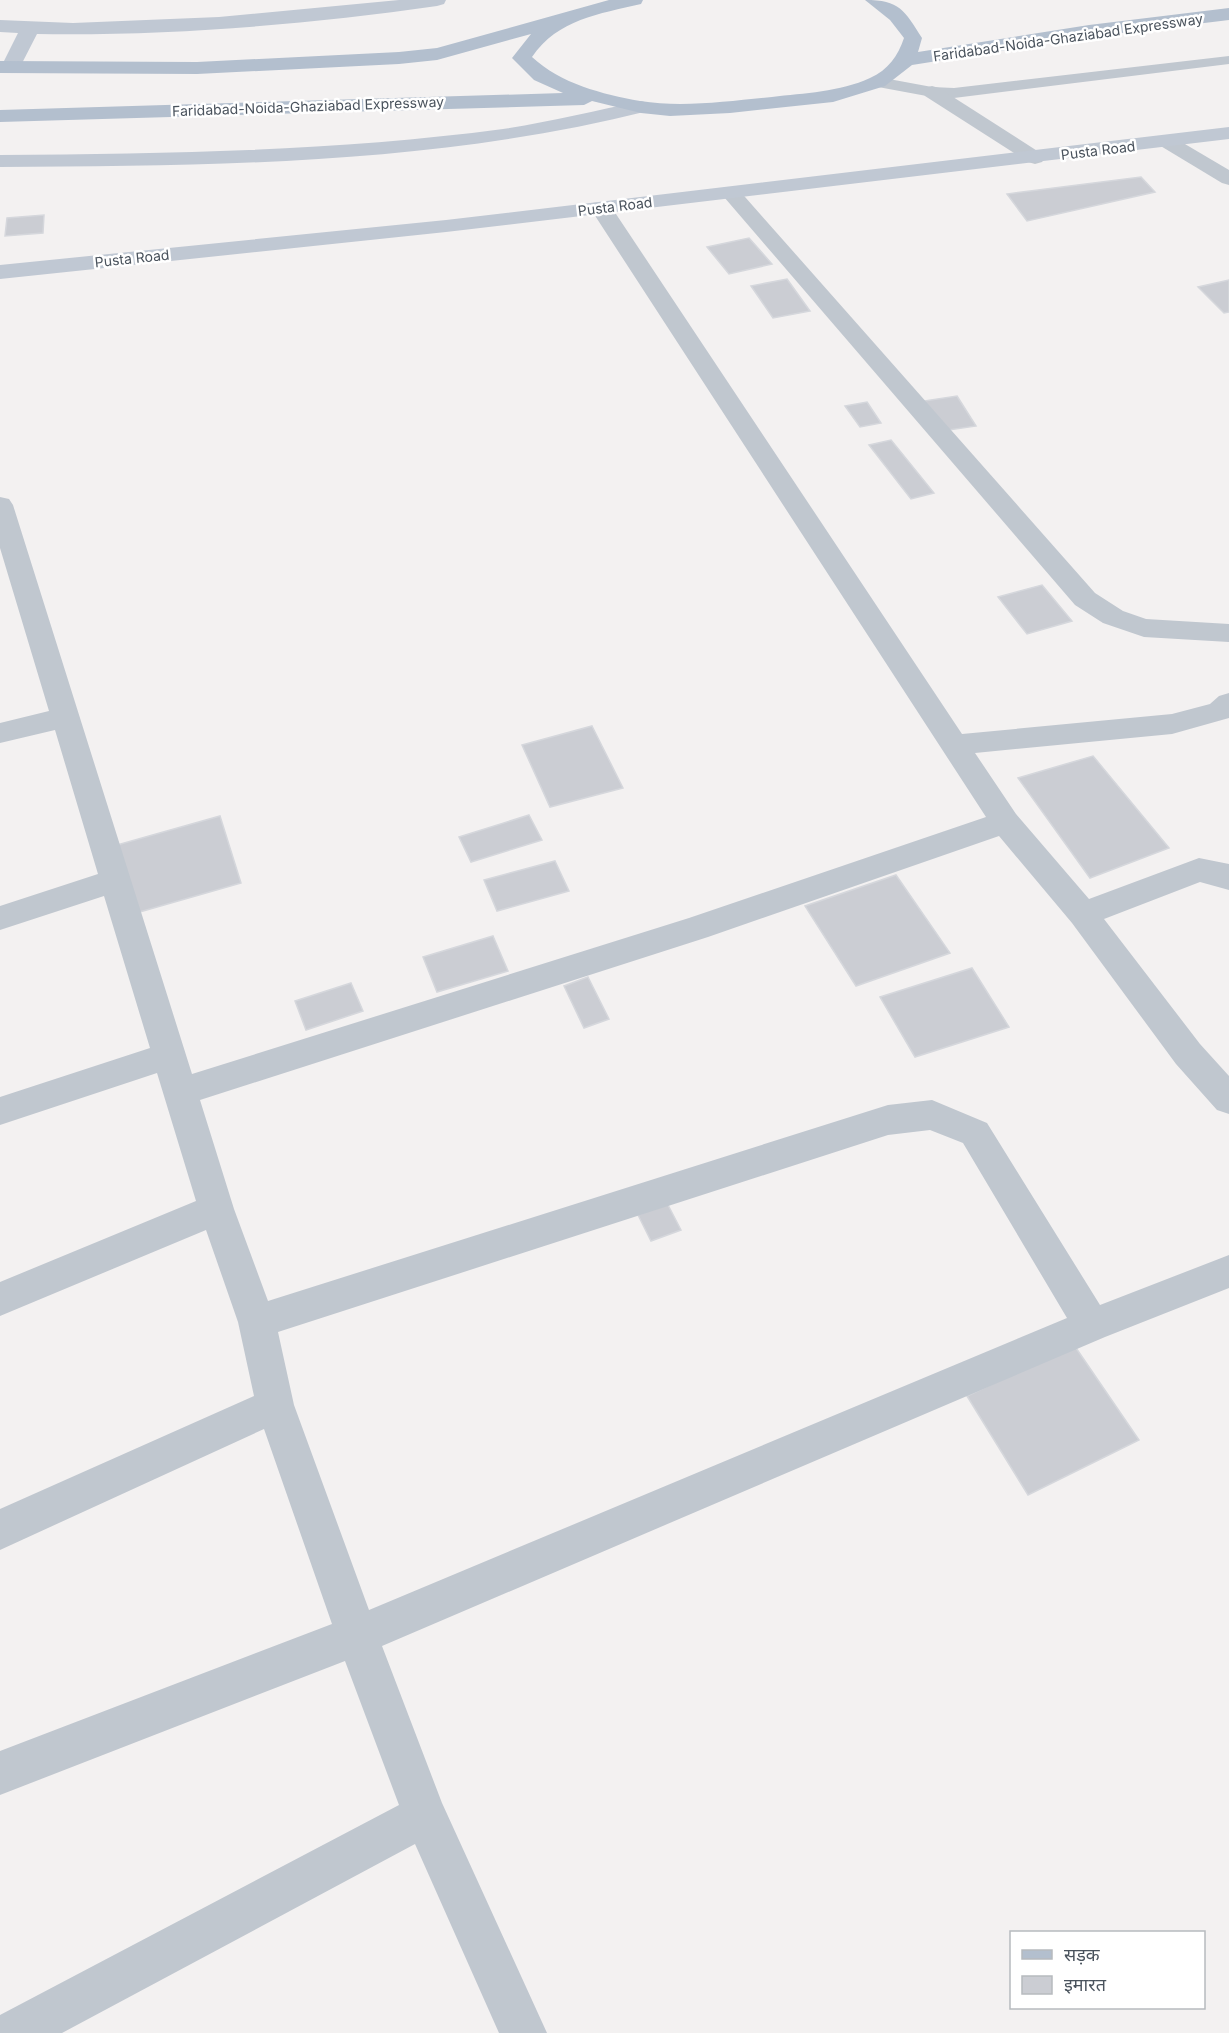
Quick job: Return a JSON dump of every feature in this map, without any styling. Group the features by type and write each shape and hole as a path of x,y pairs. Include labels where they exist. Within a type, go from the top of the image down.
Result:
{"main road":[{"path":"6,67 197,68 437,54 634,0"},
{"path":"570,16 532,40 522,58 542,75 572,90 641,107 670,110 773,104 833,96 878,82 906,60 913,38 888,7 874,0"},
{"name":"Faridabad-Noida-Ghaziabad Expressway","path":"906,60 1089,31 1229,14"},
{"name":"Faridabad-Noida-Ghaziabad Expressway","path":"0,116 496,100 615,101"}],"street":[{"path":"0,26 30,29 173,25 356,12 437,0"},
{"path":"6,67 30,29"},
{"path":"932,92 1035,158"},
{"path":"0,161 168,161 425,144 546,128 641,107"},
{"name":"Pusta Road","path":"0,272 601,208 1035,158 1229,133"},
{"path":"1166,141 1229,179"},
{"path":"731,193 1085,599 1113,617 1144,628 1229,633"},
{"path":"601,208 1005,822 1083,915 1188,1054 1229,1100"},
{"path":"0,505 216,1209 257,1322 275,1406 356,1636 425,1815 523,2033"},
{"path":"953,744 1172,724 1220,711 1229,703"},
{"path":"0,734 65,717"},
{"path":"180,1092 697,928 1005,822"},
{"path":"1083,915 1199,870 1223,874 1229,878"},
{"path":"0,918 116,880"},
{"path":"0,1111 169,1055"},
{"path":"257,1322 888,1120 932,1115 975,1133 1092,1325"},
{"path":"0,1299 216,1209"},
{"path":"0,1773 356,1636 1092,1325 1229,1271"},
{"path":"0,1530 275,1406"},
{"path":"14,2033 425,1815"}],"lane":[{"path":"878,82 932,92 975,91 1229,60"}],"building":[{"path":"1141,177 1155,192 1027,221 1007,194"},
{"path":"44,215 43,233 5,236 7,218"},
{"path":"749,238 772,264 729,274 707,247"},
{"path":"787,279 810,311 773,318 751,286"},
{"path":"1229,280 1229,312 1224,313 1198,287"},
{"path":"957,396 976,426 942,431 924,401"},
{"path":"867,402 881,423 860,427 845,406"},
{"path":"891,440 934,493 911,499 869,445"},
{"path":"1042,585 1072,621 1027,634 998,597"},
{"path":"592,726 623,788 550,807 522,745"},
{"path":"1093,756 1169,848 1090,878 1018,778"},
{"path":"529,815 542,840 471,862 459,837"},
{"path":"220,816 241,883 136,913 117,845"},
{"path":"555,861 569,891 497,911 484,880"},
{"path":"896,875 950,953 856,986 805,906"},
{"path":"493,936 508,971 437,992 423,957"},
{"path":"972,968 1009,1027 915,1057 880,997"},
{"path":"588,977 609,1019 584,1028 564,986"},
{"path":"351,983 363,1011 306,1030 295,1001"},
{"path":"667,1203 681,1230 651,1241 638,1215"},
{"path":"1074,1345 1139,1440 1028,1495 967,1396"}]}
